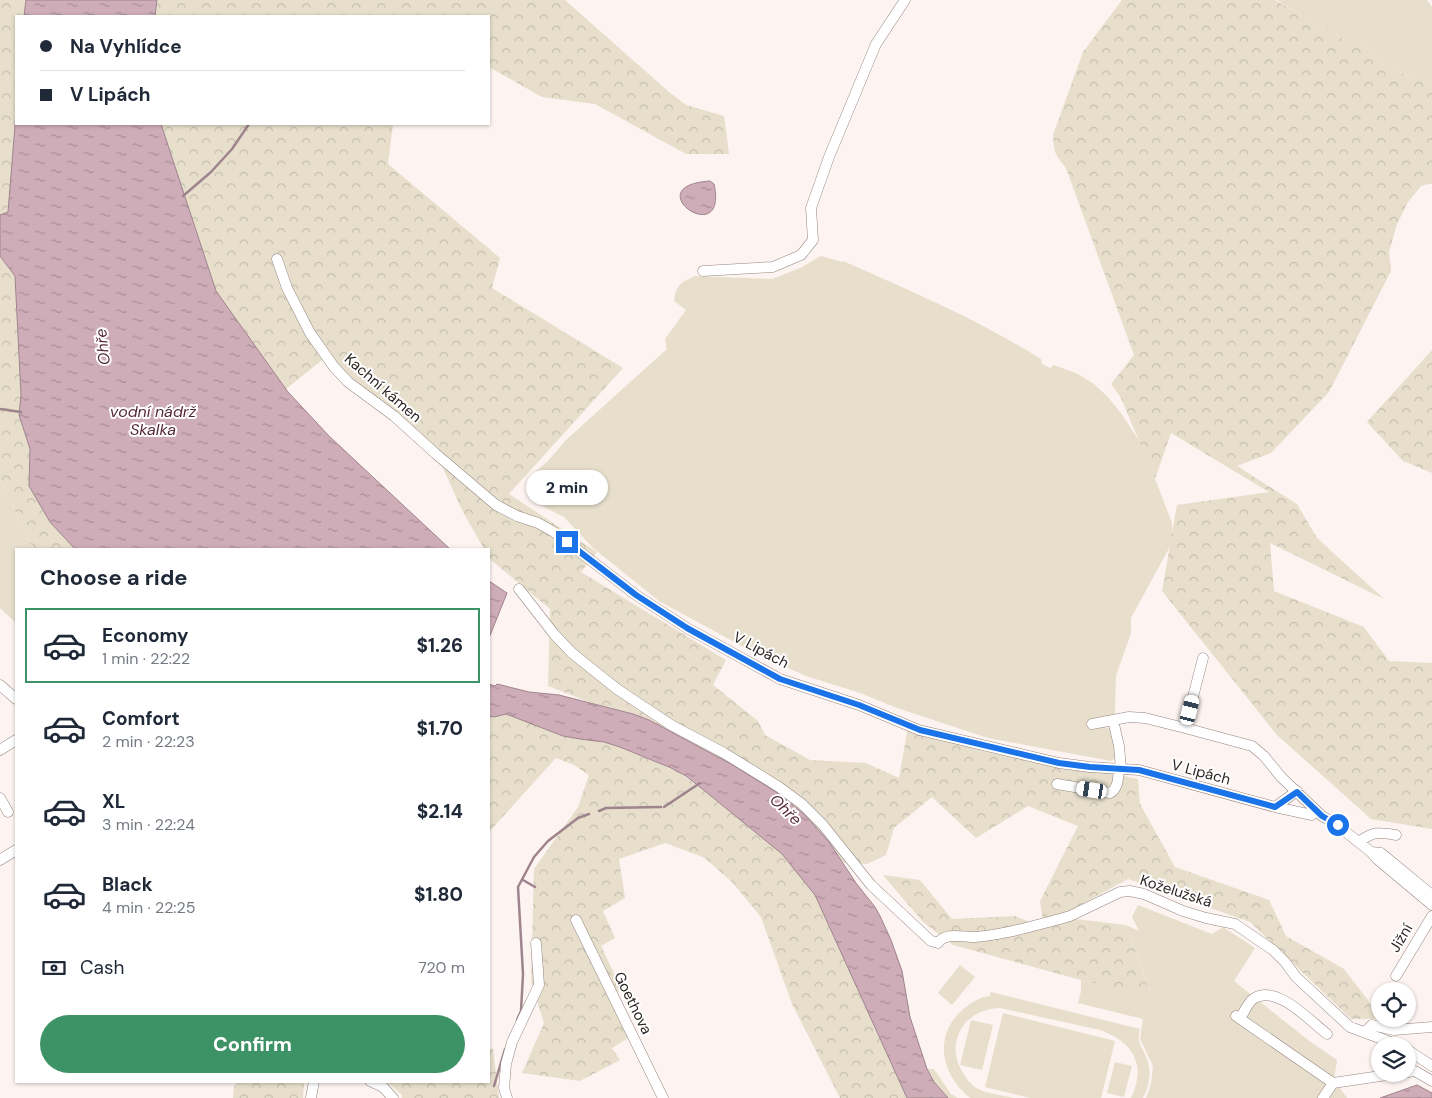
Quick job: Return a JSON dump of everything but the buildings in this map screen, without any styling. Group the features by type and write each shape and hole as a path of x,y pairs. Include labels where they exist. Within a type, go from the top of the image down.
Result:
{"street":[{"path":"703,271 773,268 801,255 813,240 811,208 828,157 876,44 905,0"},
{"name":"Kachní kámen","path":"277,259 287,288 310,333 339,373 394,416 436,454"},
{"name":"V Lipách","path":"436,454 496,505 554,532 636,595 687,628 780,679 859,705 920,730 1059,763 1139,770 1275,807 1312,815"},
{"name":"Koželužská","path":"519,589 554,634 572,653 617,690 671,725 724,752 802,804 824,825 871,884 927,938 938,943 942,938 949,936 969,937 996,934 1065,917 1120,892 1130,891 1144,894 1184,911 1235,924 1273,950 1296,977 1350,1027 1378,1037"},
{"path":"1185,728 1203,658"},
{"path":"0,685 15,698"},
{"path":"1092,724 1129,717 1145,718 1252,746 1322,816 1338,825 1432,905"},
{"path":"1057,784 1113,791 1120,768 1119,746 1113,720"},
{"path":"0,750 15,741"},
{"path":"1275,807 1297,792"},
{"path":"0,798 8,812"},
{"path":"1358,842 1370,834 1379,832 1396,835"},
{"path":"0,860 15,851"},
{"path":"1371,852 1381,853 1432,895"},
{"name":"Jižní","path":"1396,976 1432,916"},
{"name":"Goethova","path":"576,920 662,1098"},
{"path":"508,1098 504,1088 506,1064 512,1042 539,985 536,943"},
{"path":"1327,1034 1287,1002 1280,998 1266,995 1253,1000 1238,1017 1333,1082 1371,1077"},
{"path":"1366,1032 1372,1025 1394,1030 1432,1027"},
{"path":"1416,1055 1432,1066"},
{"path":"1416,1072 1432,1081"},
{"path":"1323,1098 1333,1082"},
{"path":"311,1098 314,1083"},
{"path":"374,1083 383,1088 393,1098"}],"green space":[{"path":"0,0 26,0 24,15 15,15 15,125 8,212 0,215"},
{"path":"158,0 565,0 686,105 724,116 729,154 686,154 595,104 542,97 490,68 490,15 155,15"},
{"path":"1122,0 1275,0 1315,25 1332,31 1346,41 1359,41 1378,58 1399,72 1414,78 1423,77 1432,85 1432,183 1421,186 1408,202 1397,224 1389,252 1391,271 1329,392 1271,453 1237,466 1297,504 1317,538 1384,599 1270,543 1274,591 1364,627 1389,661 1432,663 1432,829 1371,819 1277,735 1162,591 1177,505 1269,492 1171,433 1155,479 1121,398 1111,384 1134,355 1066,168 1056,153 1053,135 1083,52"},
{"path":"1277,0 1427,0 1432,7 1432,85 1428,80 1414,78 1399,72 1378,58 1359,41 1346,41 1332,31 1315,25"},
{"path":"161,125 393,125 388,164 500,258 492,288 623,368 509,494 597,552 581,572 726,660 713,685 758,721 765,735 810,760 866,763 899,778 908,727 982,751 1138,779 1140,804 1175,867 1269,900 1286,936 1344,969 1371,1004 1371,1019 1351,1019 1250,922 1128,879 1058,917 1126,925 1151,995 1081,980 953,945 923,922 883,875 920,880 952,919 1015,916 1044,928 1040,901 1078,826 1028,806 976,838 932,797 894,828 886,855 867,864 844,863 829,842 754,778 731,764 649,720 589,702 548,686 550,609 491,560 490,548 483,548 463,512 435,451 327,356 286,389 216,291"},
{"path":"0,256 15,276 21,395 19,415 30,449 29,486 50,522 74,548 33,548 0,480"},
{"path":"821,256 843,261 944,306 993,331 1041,359 1042,364 1050,368 1054,365 1078,374 1094,384 1108,397 1143,447 1172,523 1173,541 1131,618 1131,633 1116,676 1115,713 1105,727 1110,729 1115,742 1116,758 1111,761 988,738 806,676 760,656 659,601 593,548 564,517 538,504 528,496 526,483 535,472 548,461 566,440 667,349 665,339 686,310 674,301 676,291 683,282 695,276 772,279 800,268"},
{"path":"1432,350 1432,473 1403,461 1367,422"},
{"path":"0,480 33,548 15,548 15,622 0,608"},
{"path":"506,714 563,736 604,742 678,772 700,787 782,854 815,895 907,1098 840,1098 792,1004 761,917 733,883 705,858 665,843 619,859 625,898 603,911 615,938 601,946 622,990 611,995 630,1037 612,1048 620,1060 580,1081 522,1073 544,1023 531,982 534,869 578,807 589,775 574,765 556,758 490,831 490,716"},
{"path":"1138,905 1212,934 1223,927 1255,948 1234,981 1308,1040 1337,1060 1334,1080 1347,1098 1146,1098 1151,1084 1153,1066 1140,1039 1143,1019 1078,1003 1081,980 1151,994 1126,925 1139,931 1132,917"},
{"path":"960,965 975,977 952,1005 938,993"},
{"path":"991,992 1140,1029 1139,1041 1147,1059 1150,1074 1143,1098 1131,1098 1138,1075 1137,1065 1129,1048 1121,1041 1100,1030 1000,1008 976,1014 967,1021 957,1039 956,1050 963,1073 976,1088 1014,1098 969,1097 962,1091 949,1072 944,1052 944,1042 951,1023 958,1015 974,1001 990,996"},
{"path":"1003,1013 1115,1041 1101,1098 1030,1098 985,1087"},
{"path":"971,1020 993,1025 982,1070 960,1065"},
{"path":"490,1048 493,1049 499,1098 402,1098 402,1095 388,1083 490,1083"},
{"path":"1115,1062 1132,1066 1124,1097 1107,1093"},
{"path":"927,1069 934,1069 951,1094 958,1098 948,1098 934,1082"},
{"path":"236,1083 304,1083 303,1098 233,1098"}],"water":[{"path":"26,0 157,0 155,15 24,15"},
{"name":"vodní nádrž Skalka","path":"15,125 161,125 216,291 288,392 329,436 449,548 74,548 50,522 29,486 30,449 19,415 21,395 15,276 0,256 0,215 8,212"},
{"path":"710,181 714,184 715,204 709,213 699,214 689,210 682,202 681,193 689,185"},
{"path":"490,582 507,593 490,636"},
{"name":"Ohře","path":"490,684 495,686 497,684 529,692 559,695 633,714 649,720 731,764 776,792 804,814 829,842 880,916 902,971 910,1017 927,1069 934,1082 948,1098 907,1098 815,895 782,854 686,776 671,768 604,742 563,736 506,714 490,716"},
{"path":"1417,1085 1432,1093 1432,1098 1380,1098"}],"waterway":[{"path":"183,196 211,172 232,149 248,125"},
{"path":"0,409 21,412"},
{"path":"664,807 700,783"},
{"path":"599,811 606,808 661,807"},
{"path":"517,1020 521,1011 523,974 518,887 534,857 548,841 578,818 589,814"},
{"path":"523,880 535,887"},
{"path":"494,1086 505,1049"}],"route":[{"path":"567,542 636,595 687,628 780,679 859,705 920,730 1059,763 1139,770 1275,807 1297,792 1322,816 1338,825"}]}
